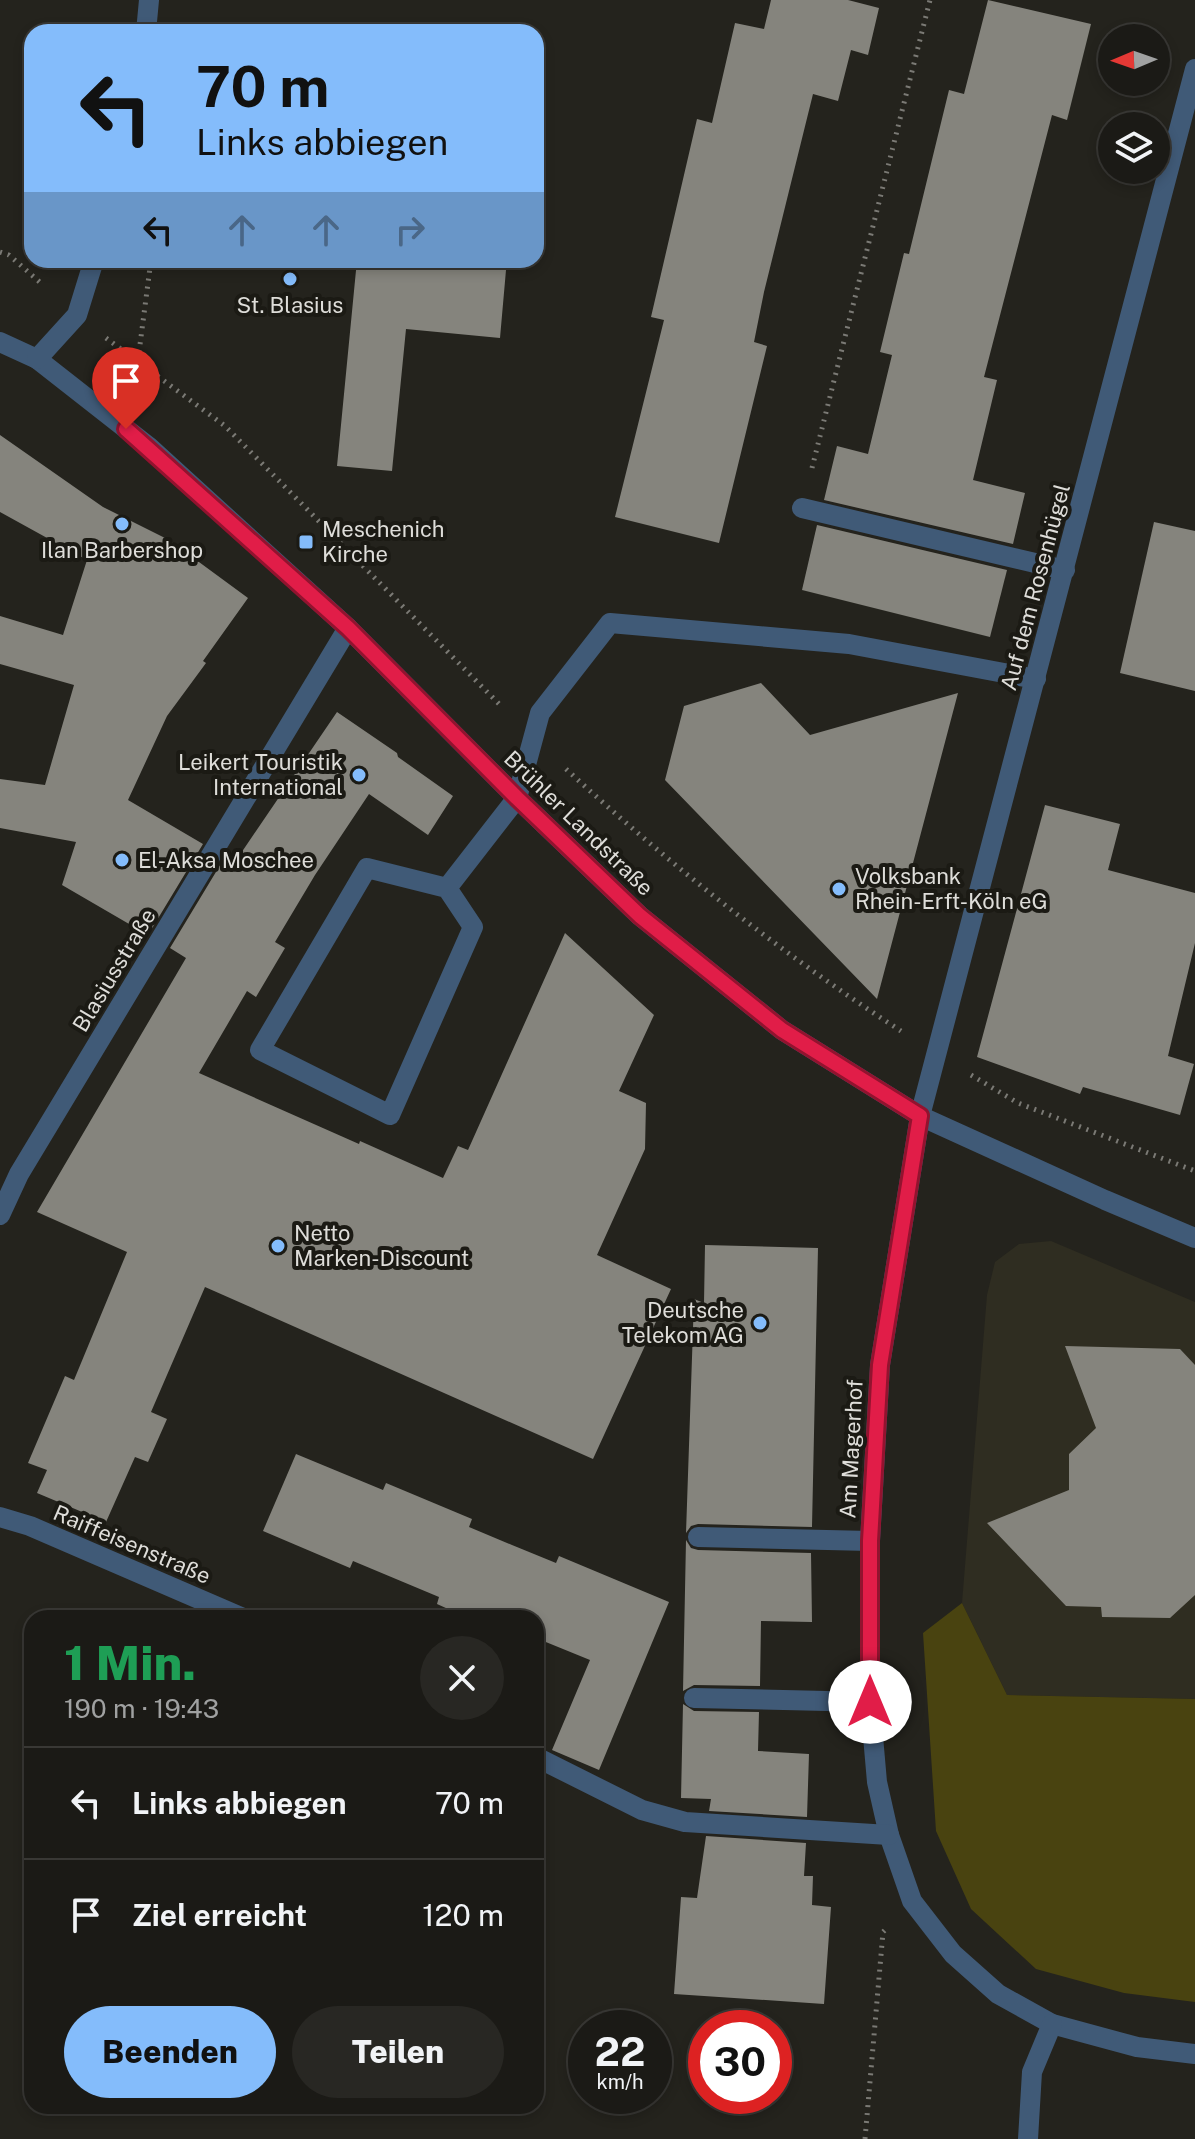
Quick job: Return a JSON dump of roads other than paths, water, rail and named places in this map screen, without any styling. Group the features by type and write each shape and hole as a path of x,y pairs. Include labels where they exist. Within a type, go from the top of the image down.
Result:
{"street":[{"path":"147,24 149,0"},
{"name":"Auf dem Rosenhügel","path":"920,1116 1195,69"},
{"path":"37,359 77,315 92,268"},
{"name":"Brühler Landstraße","path":"0,342 37,359 148,446 348,628 640,916 782,1030 920,1116 1195,1238"},
{"path":"802,508 1065,570"},
{"path":"447,888 517,798 540,713 610,623 849,644 1036,679"},
{"name":"Blasiusstraße","path":"0,1215 19,1174 348,628"},
{"path":"367,868 447,888 473,927 390,1115 260,1050 367,868"},
{"name":"Am Magerhof","path":"920,1116 880,1365 870,1541 870,1702 877,1782 889,1835 912,1901 953,1954 998,1994 1052,2024 1137,2047 1195,2054"},
{"name":"Raiffeisenstraße","path":"0,1517 30,1526 224,1610"},
{"path":"698,1537 870,1541"},
{"path":"694,1698 870,1702"},
{"path":"544,1761 642,1810 685,1822 889,1835"},
{"path":"1028,2139 1032,2072 1052,2024"}],"place":[{"name":"St. Blasius","path":"290,279"},
{"name":"Ilan Barbershop","path":"122,524"},
{"name":"Meschenich Kirche","path":"306,542"},
{"name":"Leikert Touristik International","path":"359,775"},
{"name":"El-Aksa Moschee","path":"122,860"},
{"name":"Volksbank Rhein-Erft-Köln eG","path":"839,889"},
{"name":"Netto Marken-Discount","path":"278,1246"},
{"name":"Deutsche Telekom AG","path":"760,1323"}]}
